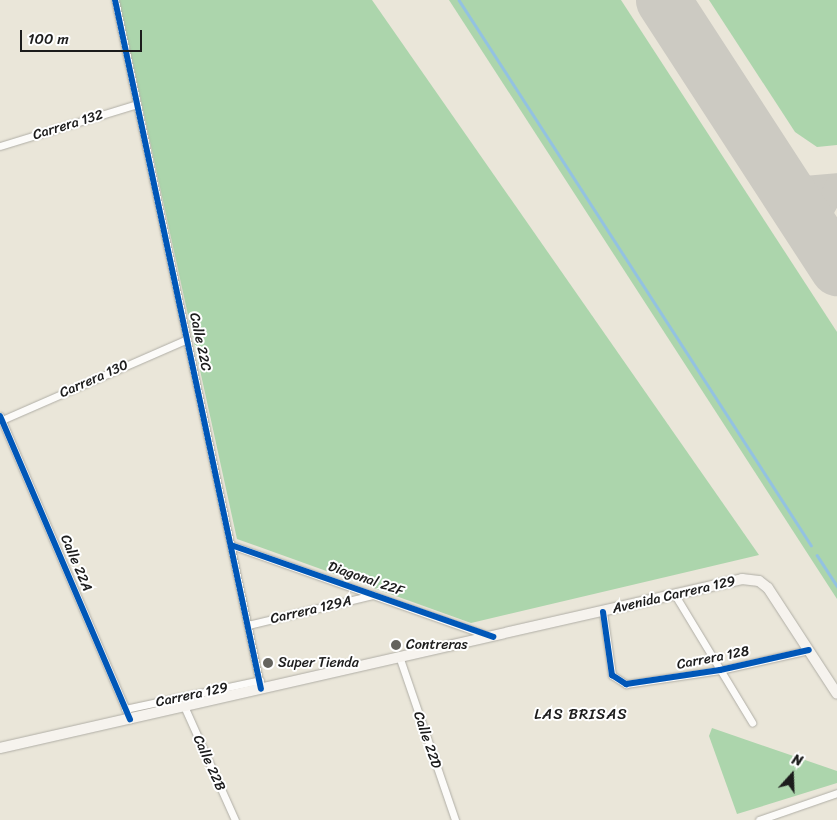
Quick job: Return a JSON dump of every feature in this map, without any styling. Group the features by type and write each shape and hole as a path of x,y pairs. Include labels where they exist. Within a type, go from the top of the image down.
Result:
{"main road":[{"name":"Avenida Carrera 129","path":"0,748 127,714 184,706 260,684 400,659 742,579 762,583 809,650"},
{"path":"809,650 837,694"}],"street":[{"name":"Calle 22C","path":"115,0 260,684"},
{"name":"Carrera 132","path":"0,146 137,104"},
{"name":"Carrera 130","path":"1,418 187,339"},
{"name":"Calle 22A","path":"1,418 127,714"},
{"name":"Diagonal 22F","path":"231,545 493,637"},
{"name":"Carrera 129A","path":"248,625 374,595"},
{"path":"675,595 752,722"},
{"name":"Carrera 128","path":"603,612 612,675 621,682 638,685 720,670 809,650"},
{"name":"Calle 22D","path":"400,659 455,820"},
{"name":"Carrera 129","path":"127,714 260,684"},
{"name":"Calle 22B","path":"184,706 235,820"},
{"path":"759,820 837,793"}],"green space":[{"path":"119,0 372,0 759,555 471,623 237,539"},
{"path":"449,0 621,0 837,332 837,599"},
{"path":"709,0 837,0 837,145 817,147 795,132"},
{"path":"712,728 837,771 837,783 737,814 709,736"}],"waterway":[{"path":"459,0 811,545"},
{"path":"817,555 837,586"}],"taxiway":[{"path":"772,168 805,187 837,184"},
{"path":"825,250 822,212 837,185"}],"runway":[{"path":"663,0 837,268"}],"cycle path":[{"path":"115,0 261,689"},
{"path":"0,416 130,719"},
{"path":"231,545 493,637"},
{"path":"603,612 612,675 626,684 720,670 809,650"}],"place":[{"name":"Contreras","path":"396,645"},
{"name":"Super Tienda","path":"268,663"}],"district":[{"name":"LAS BRISAS","path":"581,715"}]}
